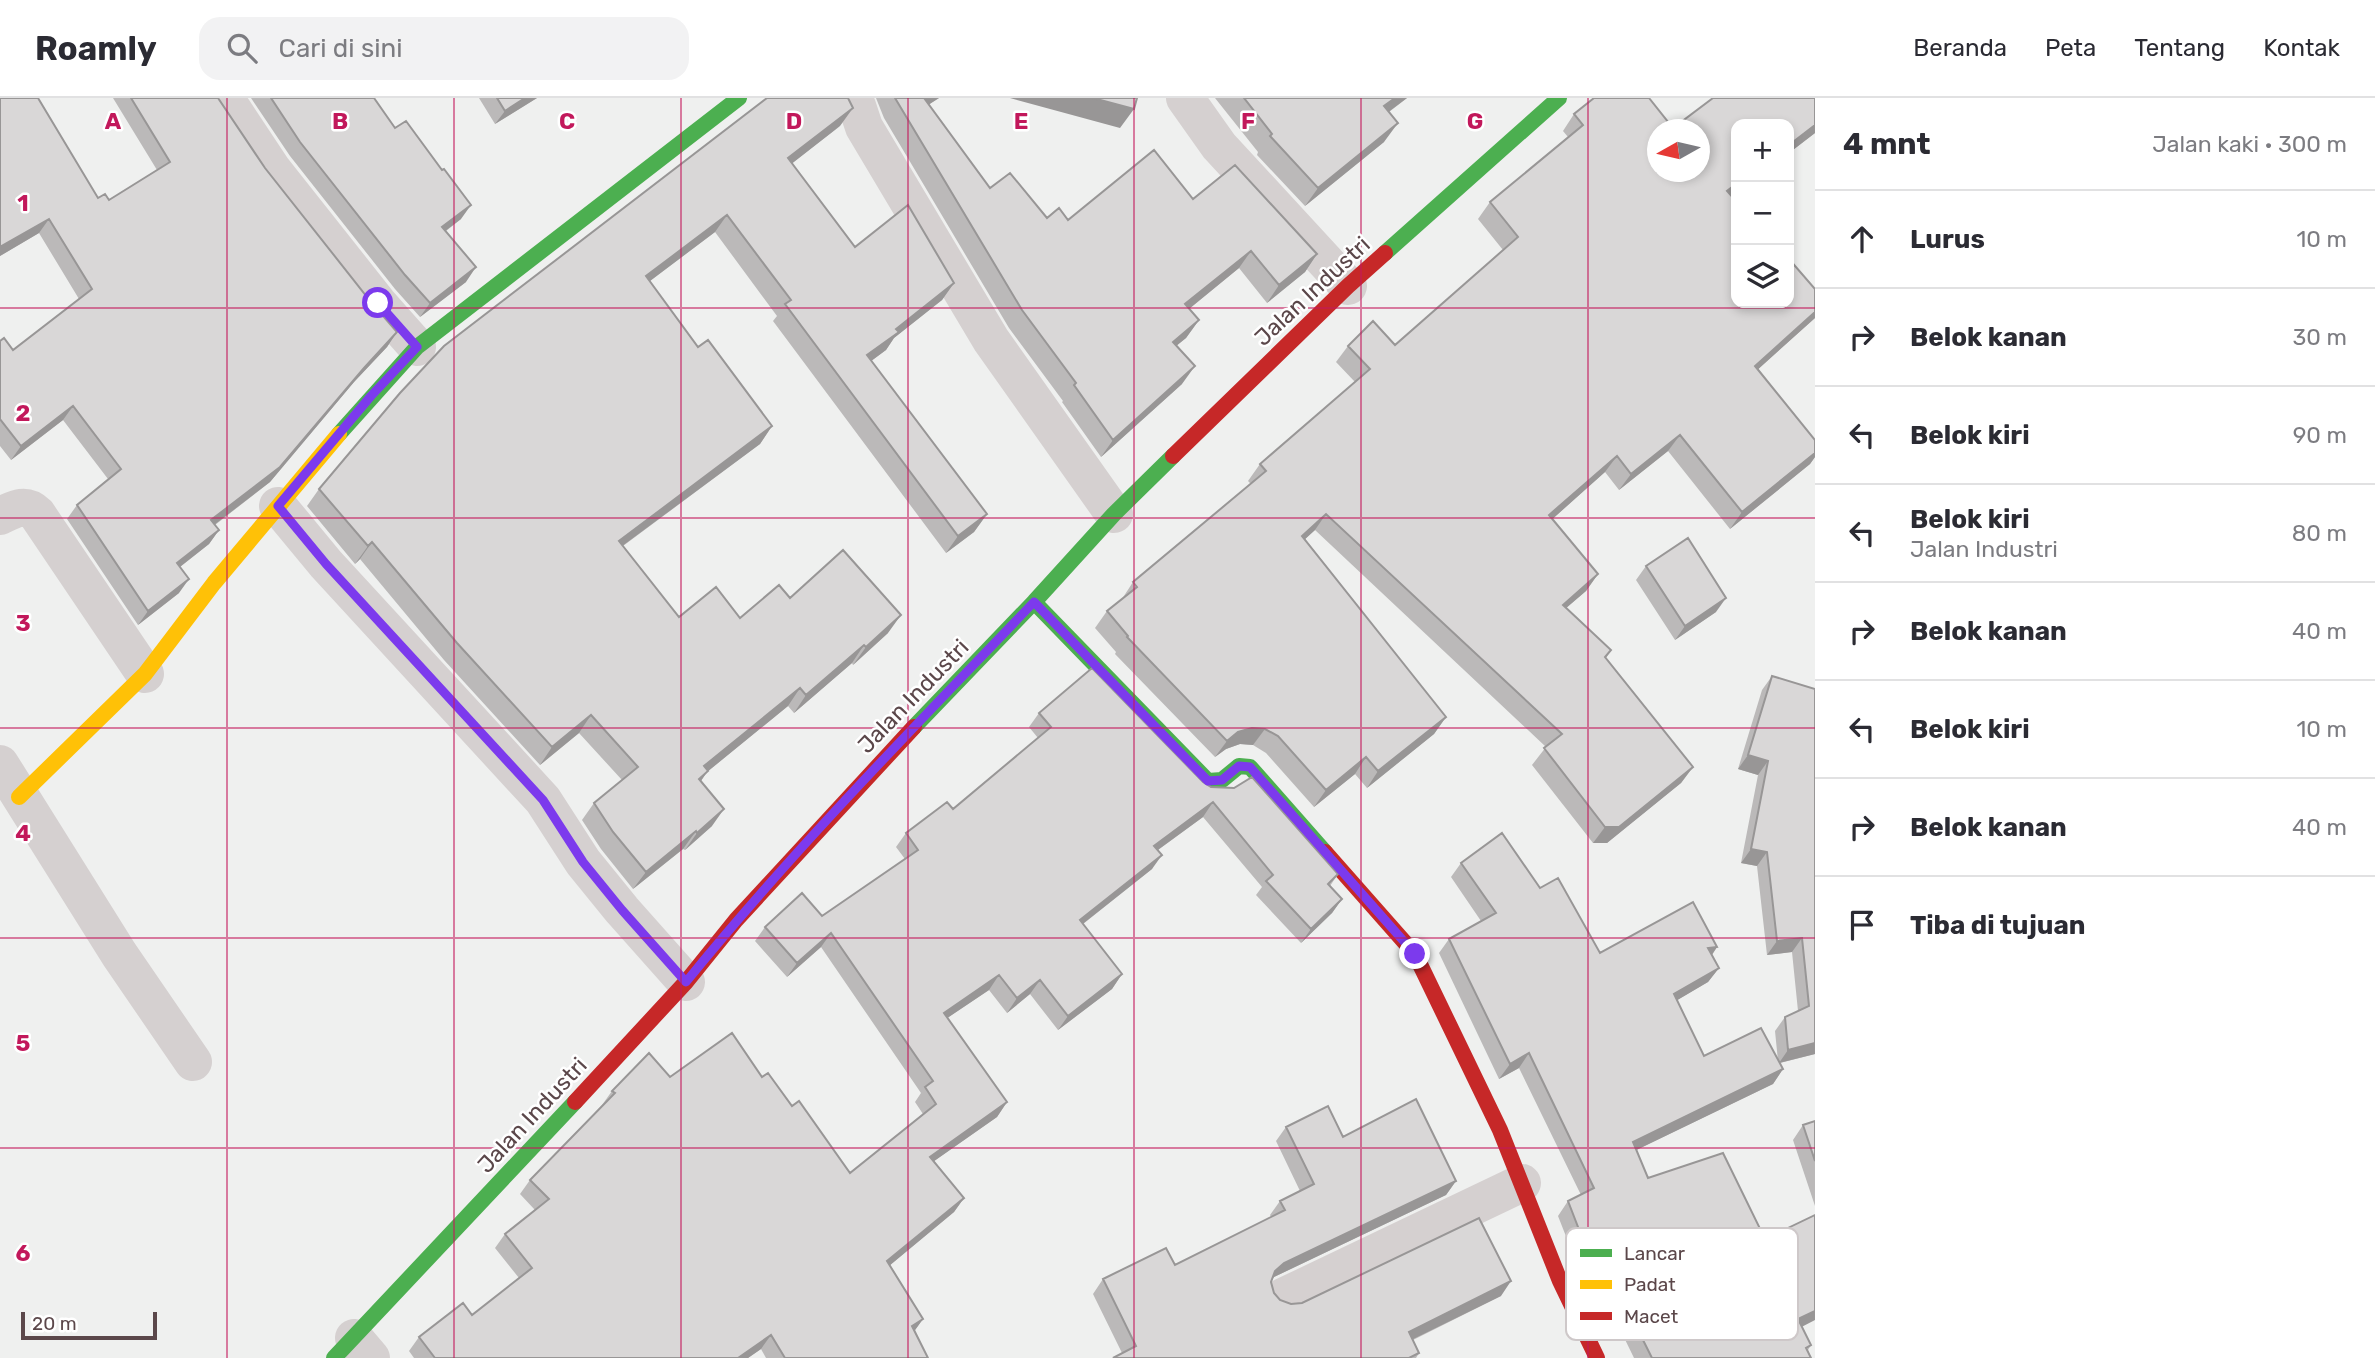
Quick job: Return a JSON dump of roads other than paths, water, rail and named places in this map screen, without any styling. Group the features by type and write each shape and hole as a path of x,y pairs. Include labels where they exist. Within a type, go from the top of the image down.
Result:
{"street":[{"path":"225,98 272,169 378,303 417,347"},
{"path":"19,797 145,674 214,583 278,506 371,396 417,347 739,98"},
{"path":"851,98 857,106 864,127 991,340 1114,514"},
{"path":"1185,98 1219,146 1348,286"},
{"name":"Jalan Industri","path":"353,1351 686,982 746,910 1114,514 1348,286 1559,98"},
{"path":"278,506 326,564 543,800 583,862 686,982"},
{"path":"0,516 22,508 37,514 145,674"},
{"path":"1034,602 1208,781 1222,780 1239,766 1250,767 1415,954 1500,1130 1566,1293"},
{"path":"0,764 119,954 193,1062"},
{"path":"1283,1297 1522,1183"},
{"path":"1588,1340 1597,1358"}]}
